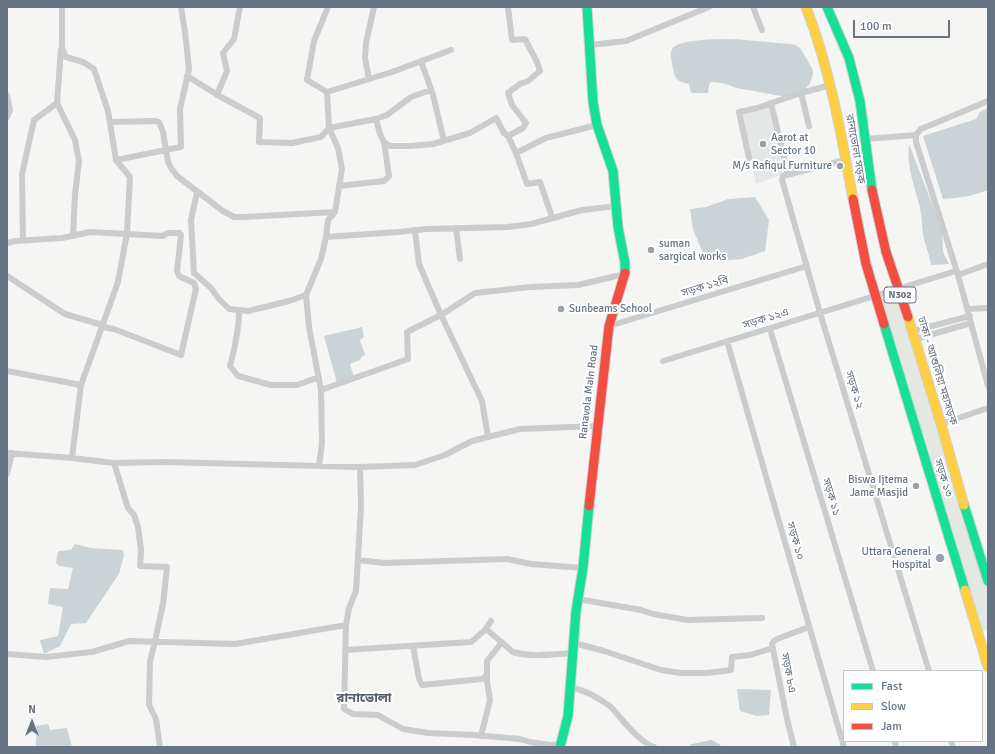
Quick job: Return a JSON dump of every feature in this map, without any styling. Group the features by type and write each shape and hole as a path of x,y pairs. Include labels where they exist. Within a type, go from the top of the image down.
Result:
{"main road":[{"name":"Ranavola Main Road","path":"560,745 568,716 578,599 583,568 597,426 609,326 625,274 618,227 613,172 597,125 592,102 587,7"},
{"name":"রানাভোলা সড়ক","path":"806,7 814,26 831,85 857,230 876,296"},
{"name":"ঢাকা - আশুলিয়া মহাসড়ক","path":"826,7 849,58 860,101 872,192 886,252 914,335 969,524 988,581"},
{"name":"সড়ক ১৩","path":"876,296 988,667"}],"street":[{"path":"62,7 62,48 57,103 75,140 79,161 75,195 73,236"},
{"path":"116,160 181,147 180,109 188,69 181,7"},
{"path":"217,95 227,70 223,53 234,39 240,7"},
{"path":"328,7 314,41 307,80 327,92 451,50"},
{"path":"368,79 365,58 366,43 374,7"},
{"path":"508,7 512,40 525,38 537,62 540,72 508,93 512,105 526,123 523,128 508,136"},
{"path":"590,45 626,41 709,7"},
{"path":"754,7 762,30"},
{"path":"62,48 66,57 83,62 94,69 108,111 116,160 130,176 128,233 118,282 81,385 72,458"},
{"path":"421,61 431,90 444,140"},
{"path":"187,76 217,95 260,118 259,142 292,143 321,137 329,128 376,119 387,115 411,97 431,90"},
{"path":"749,158 739,112 757,108 801,93 831,85"},
{"path":"319,466 322,443 321,390 309,327 306,295 321,259 328,220 335,212 342,169 338,148 329,128 327,92"},
{"path":"801,93 809,126"},
{"path":"7,95 10,110 7,117"},
{"path":"988,101 921,129 916,135 916,142 968,309 988,386"},
{"path":"23,240 22,174 34,120 57,103"},
{"path":"771,103 788,174 845,160"},
{"path":"384,142 390,146 433,144 470,133 496,118 504,133 508,136 516,153 527,184 540,182 552,218"},
{"path":"339,186 384,181 389,176 384,142 376,119"},
{"path":"110,122 159,122 163,132 165,150 171,168 177,176 223,211 234,217 335,212"},
{"path":"516,153 546,138 597,125"},
{"path":"865,139 916,135"},
{"name":"সড়ক ১২","path":"788,174 783,176 782,180 820,313 929,670"},
{"path":"197,192 191,220 194,272 211,288 229,309 248,311 289,301 306,295"},
{"path":"326,237 415,230 531,224 582,210 617,206"},
{"path":"456,228 460,259"},
{"path":"415,230 419,264 440,315 482,401 488,437"},
{"path":"7,243 23,240 62,238 90,232 163,236 167,233 181,234 177,271 179,276 194,283 196,289 181,355 102,325 66,314 7,276"},
{"name":"সড়ক ১২এ","path":"663,361 898,289 988,264"},
{"name":"সড়ক ১২বি","path":"609,326 807,266"},
{"path":"321,390 408,360 407,332 440,315 474,293 530,287 578,285 625,274"},
{"path":"968,309 988,308"},
{"path":"238,311 239,327 230,366 238,376 271,385 297,385 319,377"},
{"path":"914,335 970,316"},
{"path":"914,335 971,322"},
{"name":"সড়ক ১১","path":"770,328 873,670"},
{"name":"সড়ক ১০","path":"727,341 844,747"},
{"path":"7,371 81,385"},
{"path":"941,424 988,408"},
{"path":"7,474 10,453 114,463 164,462 360,467 415,465 445,455 472,441 520,428 597,426"},
{"path":"114,463 128,508 134,515 138,527 141,550 140,566 167,567 163,604 150,661 149,705 156,719 160,747"},
{"path":"360,467 361,506 356,591 349,608 346,625 344,709 353,714 378,715 402,729 433,734 520,739 530,742 560,745"},
{"path":"358,560 384,563 507,559 531,564 583,568"},
{"path":"578,599 688,620 762,618"},
{"path":"345,650 471,642 486,629 491,621"},
{"path":"7,654 46,657 92,652 129,641 235,644 346,625"},
{"name":"সড়ক ৮এ","path":"794,747 772,644 774,641 809,627"},
{"path":"486,629 513,652 530,656 573,648 604,651 661,670 681,673 728,672 731,670 732,657 750,655 773,648"},
{"path":"481,736 490,700 487,661 502,642"},
{"path":"413,646 419,679 422,684 482,679 487,676"},
{"path":"570,687 594,695 611,706 618,716 641,738 650,746 654,747"},
{"path":"693,747 711,743 718,747"}],"shaded area":[{"path":"733,39 790,44 800,48 813,70 812,77 807,87 799,93 781,96 711,82 708,93 691,93 689,84 679,81 676,78 671,51 676,46 691,41"},
{"name":"Aarot at Sector 10","path":"769,106 786,173 756,184 741,114"},
{"path":"988,108 988,190 977,194 943,199 923,136 976,119 980,112"},
{"path":"909,144 942,230 943,252 949,264 931,265 923,235 920,208 910,169 908,152"},
{"path":"755,197 769,220 765,251 742,259 717,261 702,251 693,229 690,209 706,207 728,199"},
{"path":"898,294 988,583 988,629 981,632 880,299"},
{"path":"362,327 364,337 360,340 365,355 361,357 360,360 350,364 354,378 337,383 324,336"},
{"path":"75,544 91,548 123,550 124,555 119,574 86,623 71,624 60,646 44,654 40,640 58,636 63,607 48,604 50,588 68,589 73,568 59,566 56,563 58,551 71,550"},
{"path":"737,690 771,690 769,715 757,716 740,711"},
{"path":"48,724 50,730 67,728 72,747 36,747 36,726"}],"traffic: fast":[{"path":"587,7 593,102 597,125 613,171 618,227 625,263 625,273"},
{"path":"827,7 849,58 860,101 872,190"},
{"path":"884,324 965,590"},
{"path":"964,505 988,581"},
{"path":"560,747 568,716 576,611 583,568 589,506"}],"traffic: slow":[{"path":"806,7 822,54 828,78 853,199"},
{"path":"908,317 964,505"},
{"path":"965,590 988,667"}],"traffic: jam":[{"path":"872,190 886,252 908,317"},
{"path":"853,199 866,264 884,324"},
{"path":"589,506 609,326 625,273"}],"place":[{"name":"Aarot at Sector 10","path":"763,144"},
{"name":"M/s Rafiqul Furniture","path":"840,166"},
{"name":"suman sargical works","path":"651,250"},
{"name":"Sunbeams School","path":"561,309"},
{"name":"Biswa Ijtema Jame Masjid","path":"916,486"},
{"name":"Uttara General Hospital","path":"940,558"}],"district":[{"name":"রানাভোলা","path":"364,699"}]}
